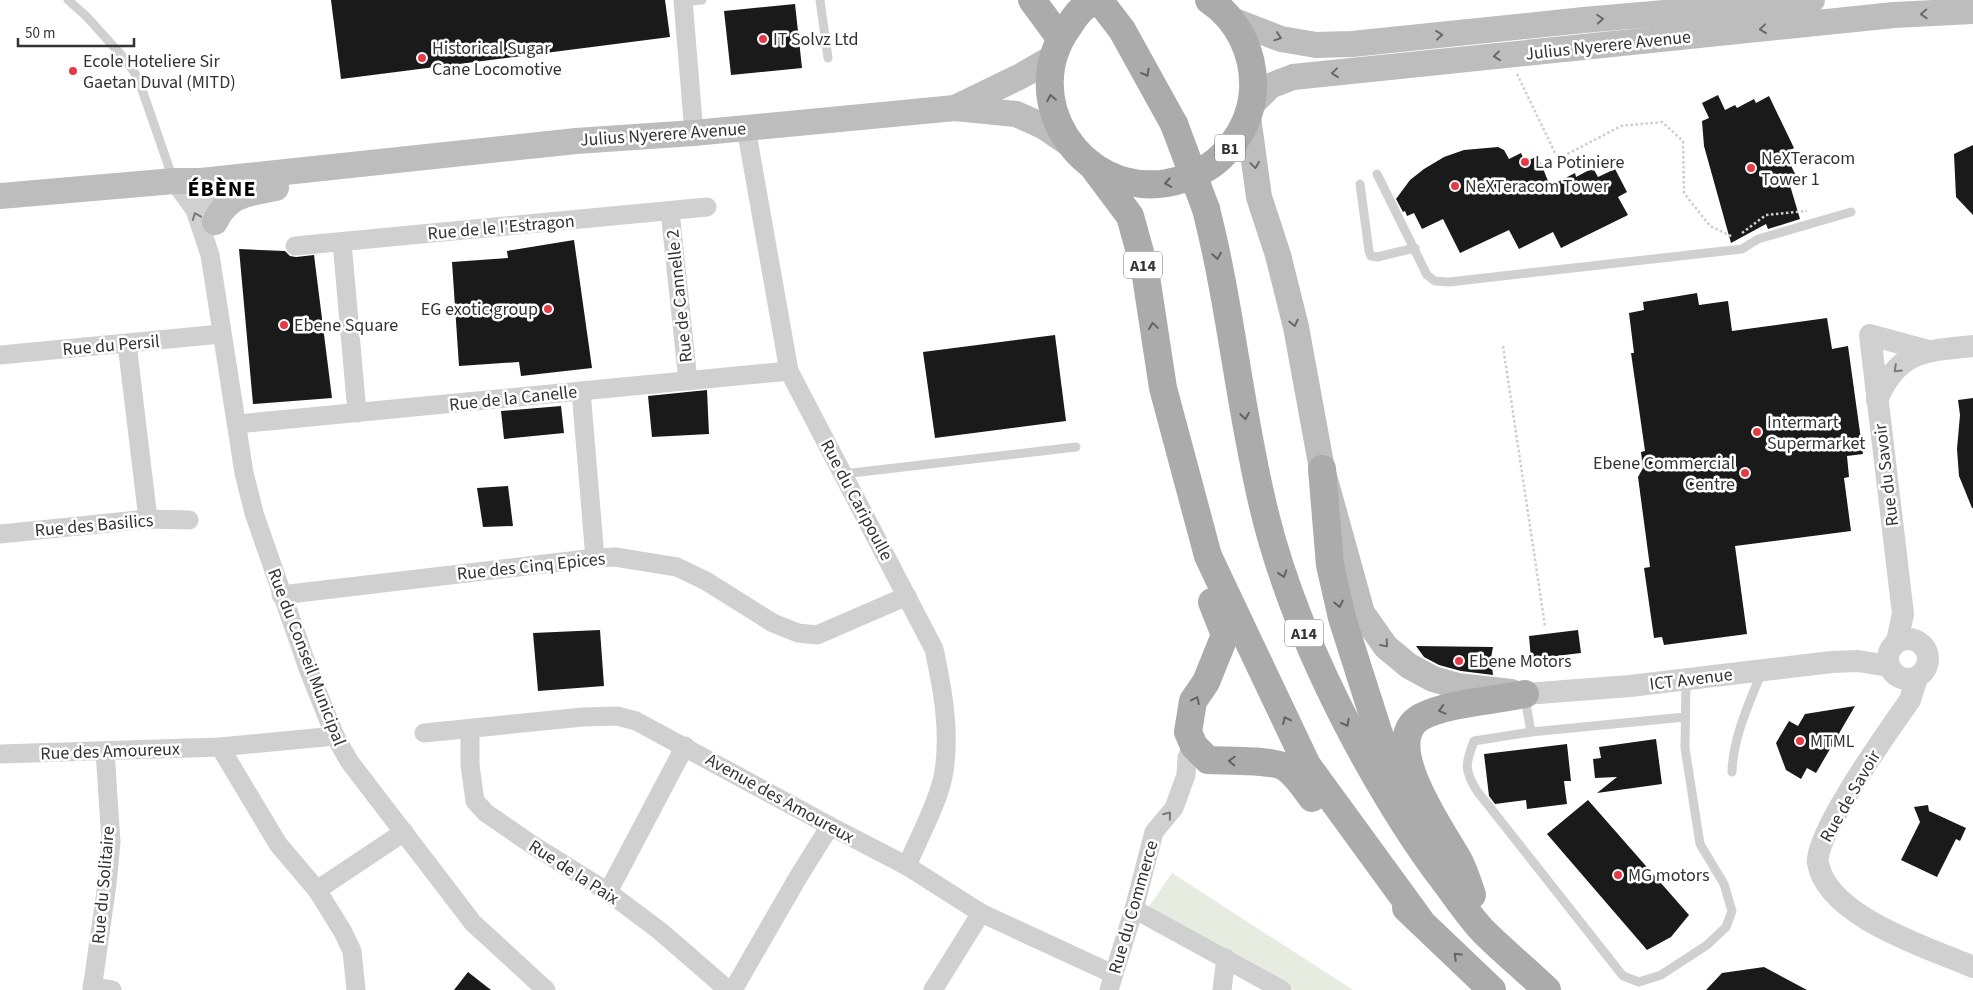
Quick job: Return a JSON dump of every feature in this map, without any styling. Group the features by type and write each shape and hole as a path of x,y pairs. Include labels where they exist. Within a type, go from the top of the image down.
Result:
{"main road":[{"path":"1032,0 1056,48"},
{"name":"Julius Nyerere Avenue","path":"955,108 1021,76 1056,48 1080,11 1097,0"},
{"name":"A14","path":"1097,0 1122,30 1174,124 1206,209 1218,254 1247,428 1261,499 1281,568 1305,636 1321,672 1384,793 1423,854 1482,930 1547,990"},
{"name":"Julius Nyerere Avenue","path":"1209,0 1232,20 1247,46 1254,74 1250,110"},
{"name":"Julius Nyerere Avenue","path":"1232,20 1281,39 1316,45 1352,44 1584,20 1812,0"},
{"name":"Julius Nyerere Avenue","path":"0,196 174,181 201,181 576,140 694,133 955,108 1016,114 1043,126 1068,143 1094,168 1122,181 1153,185 1183,180 1211,166 1233,144 1250,110 1270,86 1293,77 1894,16 1973,11"},
{"name":"Julius Nyerere Avenue","path":"1056,48 1049,88 1055,117 1068,143"},
{"path":"1250,110 1259,197 1278,254 1296,327 1322,469 1362,613 1386,647 1409,666 1433,679 1458,686 1525,694"},
{"name":"Julius Nyerere Avenue","path":"174,181 206,173 335,158 368,162"},
{"path":"215,222 224,207 242,194 302,182 368,162"},
{"name":"A14","path":"1094,168 1130,216 1145,270 1163,388 1208,556 1307,765 1420,920 1492,990"},
{"path":"1163,388 1161,431 1199,569 1225,635 1209,676 1193,701 1188,732 1194,746 1208,760 1264,762 1285,766 1299,780 1331,827 1377,883 1420,920"},
{"path":"1322,469 1330,565 1342,618 1379,734 1403,788 1432,836 1472,894 1555,990"},
{"path":"1472,894 1459,861 1418,790 1412,774 1405,739 1414,722 1421,717 1442,709 1502,700 1525,694"}],"street":[{"path":"683,1 694,133"},
{"name":"Rue du Caripoulle","path":"746,128 789,371 934,649 943,688 946,718 943,778 907,866"},
{"path":"174,181 195,210 210,255"},
{"path":"201,181 212,205 215,222 210,255"},
{"name":"Rue de le I'Estragon","path":"295,246 708,207"},
{"name":"Rue de Cannelle 2","path":"670,211 688,381"},
{"path":"342,242 358,413"},
{"name":"Rue du Conseil Municipal","path":"210,255 244,473 254,513 281,595 335,736 349,761 473,923 546,990"},
{"name":"Rue du Persil","path":"0,355 221,334"},
{"name":"Rue du Savoir","path":"1902,658 1903,614 1870,335 1929,351"},
{"path":"127,344 148,519"},
{"path":"1877,400 1884,383 1895,368 1910,358 1929,351 1973,346"},
{"name":"Rue de la Canelle","path":"237,424 789,371"},
{"path":"582,391 595,558"},
{"name":"Rue des Basilics","path":"0,534 148,519 189,520"},
{"name":"Rue des Cinq Epices","path":"281,595 616,557 677,567 706,581 774,623 798,632 818,635 907,596"},
{"name":"ICT Avenue","path":"1525,694 1630,686 1832,662 1902,658"},
{"name":"Rue de Savoir","path":"1902,658 1910,700 1832,820 1820,847 1818,863 1826,883 1835,895 1875,926 1973,967"},
{"name":"Avenue des Amoureux","path":"424,733 583,716 617,716 636,721 907,866 982,912 1111,982"},
{"name":"Rue de la Paix","path":"470,729 470,765 475,802 486,813 531,844 608,892 660,931 728,990"},
{"path":"335,736 220,747 278,844 317,890 343,932 352,951 356,990"},
{"path":"608,892 685,746"},
{"name":"Rue du Commerce","path":"1111,982 1134,909 1154,832 1174,808 1186,775 1187,756 1194,746"},
{"name":"Rue des Amoureux","path":"0,754 220,747"},
{"name":"Rue du Solitaire","path":"92,988 111,842 105,750"},
{"path":"733,990 830,826"},
{"path":"317,890 404,832"},
{"path":"1134,909 1282,990"},
{"path":"933,990 982,912"},
{"path":"1222,990 1226,958"},
{"path":"92,988 112,990"}],"lane":[{"path":"68,0 86,16 125,59 138,78 174,181"},
{"path":"683,1 702,0"},
{"path":"820,0 828,58"},
{"path":"1377,174 1427,275 1435,281 1449,282 1742,249 1758,238 1851,212"},
{"path":"1360,184 1371,256 1377,257 1414,248"},
{"path":"843,474 1076,446"},
{"path":"1732,772 1740,726 1762,671"},
{"path":"1685,717 1531,732 1474,741 1467,758 1467,776 1477,792 1623,976 1640,982 1661,975 1707,945 1726,927 1732,911 1724,884 1700,844 1685,748 1686,679"},
{"path":"1525,694 1531,732"}],"path":[{"path":"1516,73 1558,159 1621,126 1662,122 1683,141 1684,193 1710,226 1735,238 1766,215 1806,211 1832,217"},
{"path":"1502,346 1545,626"}],"shaded area":[{"path":"1172,873 1353,990 1294,990 1148,908"}],"building":[{"name":"Historical Sugar Cane Locomotive","path":"331,0 665,0 670,37 341,79"},
{"name":"IT Solvz Ltd","path":"795,4 802,68 731,75 724,11"},
{"name":"NeXTeracom Tower 1","path":"1718,95 1725,110 1735,105 1737,108 1754,99 1756,103 1769,96 1794,148 1785,153 1796,176 1789,182 1800,219 1768,229 1766,224 1731,243 1704,146 1702,121 1709,118 1702,103"},
{"path":"1973,145 1973,215 1956,197 1954,154"},
{"path":"1498,147 1504,150 1509,159 1521,153 1525,162 1538,156 1550,186 1575,173 1576,177 1593,168 1598,177 1615,169 1627,192 1618,197 1628,215 1561,248 1553,232 1519,249 1509,230 1460,253 1443,219 1422,229 1414,213 1407,216 1405,211 1403,212 1396,199 1410,180 1424,169 1444,157 1464,150"},
{"path":"574,240 592,368 521,376 519,362 459,366 452,262 508,258 507,251"},
{"name":"Ebene Square","path":"239,249 285,251 290,256 296,257 314,255 332,398 253,404"},
{"name":"Ebene Commercial Centre","path":"1697,293 1699,305 1728,301 1732,331 1827,318 1832,349 1848,346 1863,454 1847,456 1849,477 1844,478 1851,531 1735,546 1747,634 1664,645 1662,637 1654,638 1644,568 1650,567 1638,477 1643,468 1641,452 1645,451 1631,353 1634,353 1629,313 1644,310 1643,302"},
{"path":"1055,335 1066,421 935,438 923,352"},
{"path":"707,390 709,434 652,437 648,396"},
{"path":"1973,398 1972,508 1959,476 1957,449 1960,415 1958,400"},
{"path":"561,406 564,433 504,439 501,411"},
{"path":"508,486 513,526 483,527 477,488"},
{"path":"600,630 604,686 538,691 533,633"},
{"path":"1578,630 1581,653 1531,659 1529,636"},
{"name":"Ebene Motors","path":"1416,646 1493,647 1491,658 1493,675 1461,671 1439,665 1424,657"},
{"name":"MTML","path":"1855,706 1816,773 1807,768 1801,779 1786,770 1776,743 1789,721 1798,726 1805,714"},
{"path":"1656,739 1662,784 1597,793 1617,777 1595,778 1593,759 1601,758 1599,747"},
{"path":"1567,744 1571,781 1564,781 1567,804 1527,809 1526,800 1495,804 1489,796 1484,754"},
{"name":"MG motors","path":"1588,800 1689,915 1671,937 1647,950 1547,834"},
{"path":"1928,805 1929,811 1966,828 1960,841 1956,839 1937,877 1901,860 1920,822 1914,807"},
{"path":"1764,967 1807,990 1706,990 1722,973"},
{"path":"468,972 491,990 454,990"}],"place":[{"name":"IT Solvz Ltd","path":"763,39"},
{"name":"Historical Sugar Cane Locomotive","path":"422,58"},
{"name":"Ecole Hoteliere Sir Gaetan Duval (MITD)","path":"73,71"},
{"name":"La Potiniere","path":"1525,162"},
{"name":"NeXTeracom Tower 1","path":"1751,168"},
{"name":"NeXTeracom Tower","path":"1455,186"},
{"name":"EG exotic group","path":"548,309"},
{"name":"Ebene Square","path":"284,325"},
{"name":"Intermart Supermarket","path":"1757,432"},
{"name":"Ebene Commercial Centre","path":"1745,473"},
{"name":"Ebene Motors","path":"1459,661"},
{"name":"MTML","path":"1800,741"},
{"name":"MG motors","path":"1618,875"}],"district":[{"name":"ÉBÈNE","path":"222,188"}]}
